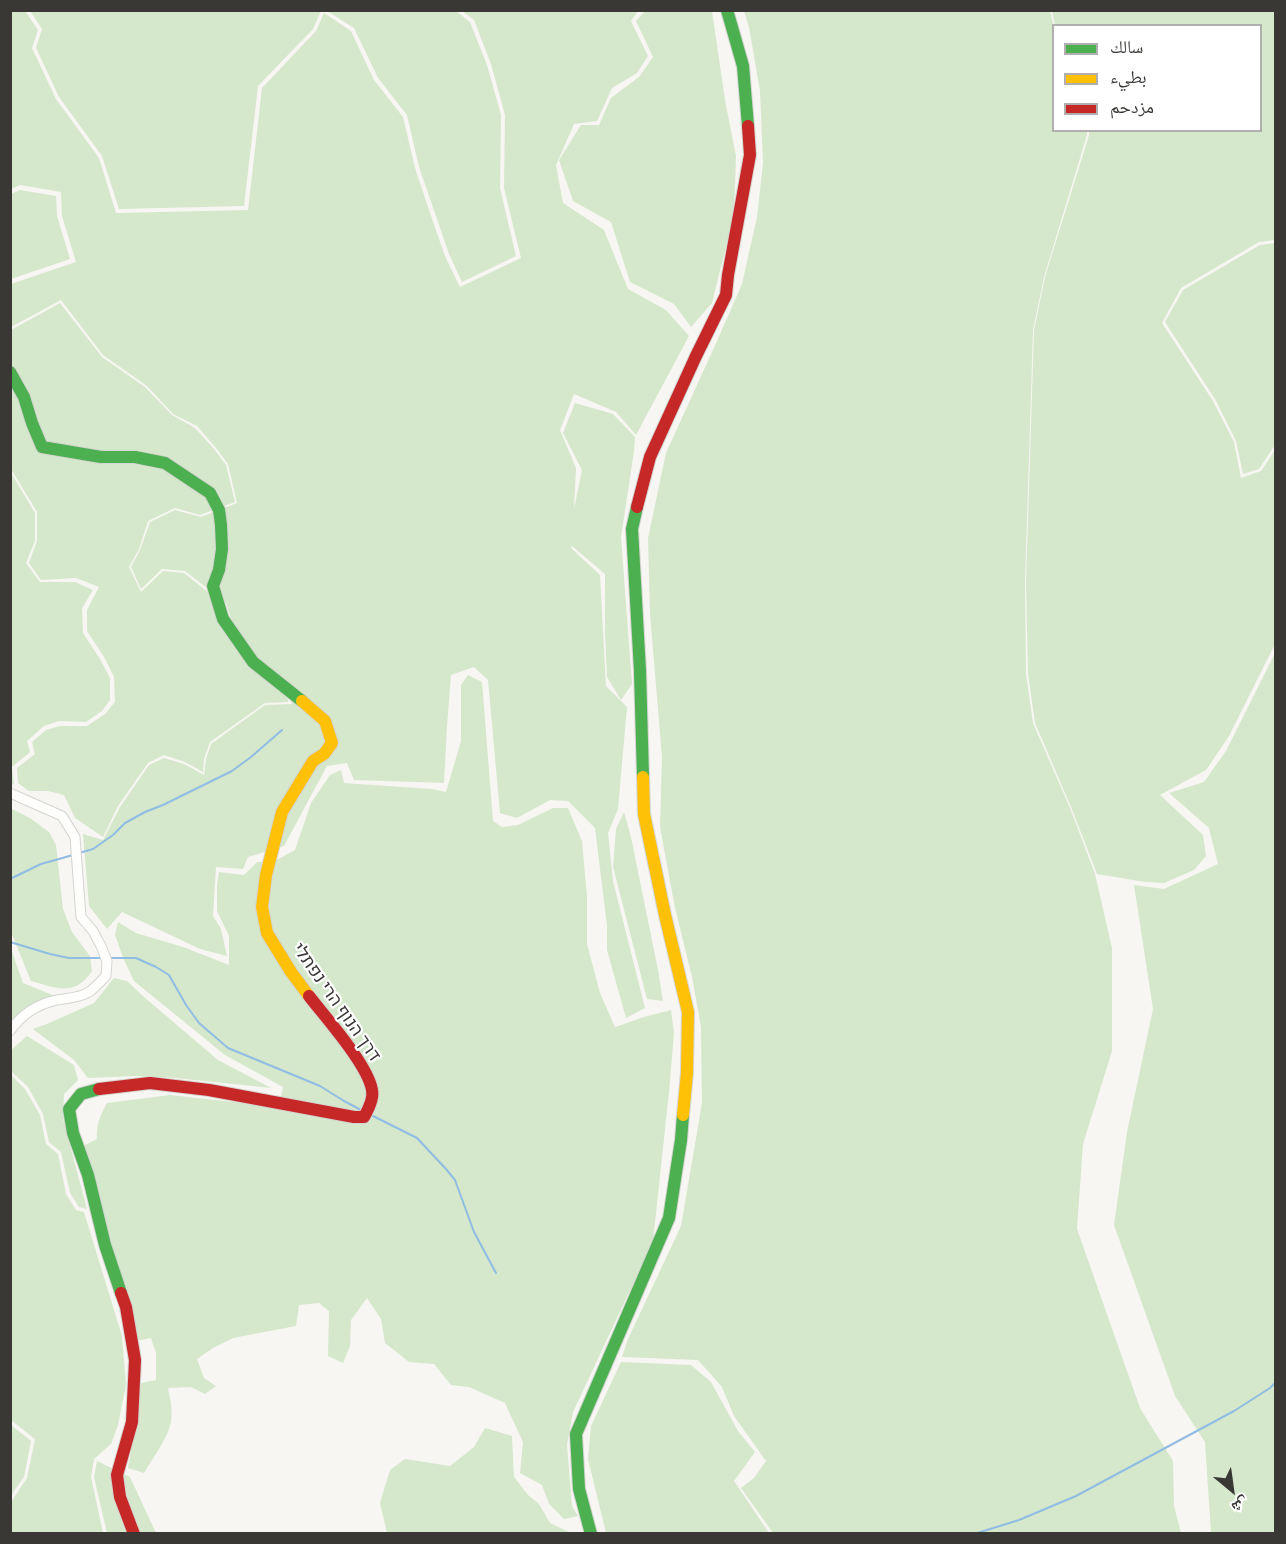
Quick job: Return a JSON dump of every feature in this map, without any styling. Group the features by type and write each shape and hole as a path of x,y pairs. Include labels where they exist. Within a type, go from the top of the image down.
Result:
{"street":[{"path":"591,1533 579,1489 576,1434 669,1218 681,1140 687,1073 688,1012 644,814 640,671 632,529 650,457 726,295 750,155 743,66 727,10"},
{"name":"דרך הנוף הרי נפתלי","path":"10,372 24,397 42,447 101,458 135,457 165,463 210,493 219,510 222,549 219,570 213,586 223,619 253,662 310,707 325,722 332,743 320,758 313,761 282,812 266,875 262,907 267,933 291,972 354,1054 366,1073 373,1092 364,1117 209,1090 150,1083 104,1087 81,1094 69,1109 73,1133 88,1175 105,1245 126,1307 135,1360 132,1422 117,1475 120,1497 134,1533"},
{"path":"10,794 62,816 75,837 81,917 93,931 101,946 106,961 106,976 88,993 55,1000 24,1015 10,1031"}],"green space":[{"path":"11,11 25,11 38,30 32,48 56,99 99,158 116,213 248,210 262,88 316,31 324,13 351,31 374,80 403,117 415,168 431,216 445,256 460,287 521,258 504,188 505,115 491,64 474,20 462,11 638,11 631,21 648,56 637,73 612,88 597,121 574,124 556,165 563,203 604,230 628,289 666,310 689,336 636,435 616,412 574,394 560,430 576,468 574,509 582,470 563,433 575,403 613,414 635,437 621,537 632,684 621,700 607,677 605,574 572,546 571,548 600,575 606,686 627,707 618,809 608,833 613,881 645,1008 626,1018 607,950 607,926 595,828 568,801 550,800 517,818 500,813 488,680 474,667 451,675 444,783 354,780 347,763 327,766 284,846 248,857 243,869 216,867 213,916 221,929 227,956 200,949 122,912 107,929 89,906 83,834 103,840 120,807 149,765 164,758 184,764 204,775 211,744 265,705 292,704 283,687 236,634 226,603 185,571 162,569 141,589 131,567 150,522 175,510 201,517 237,503 228,464 197,426 173,414 147,386 103,355 61,300 11,327 11,284 76,262 62,216 61,192 20,185 11,189"},
{"path":"30,11 321,11 313,29 258,86 244,206 119,209 102,156 59,97 36,48 42,29"},
{"path":"327,11 456,11 470,22 487,65 501,115 500,188 516,256 462,282 449,254 419,167 407,115 378,78 354,28"},
{"path":"645,11 712,11 736,156 734,214 712,303 691,327 674,304 630,282 611,222 573,201 559,160 581,125 599,125 611,98 639,77 653,57 636,21"},
{"path":"744,11 1050,11 1053,24 1052,132 1087,132 1044,277 1033,330 1025,583 1026,674 1033,723 1070,808 1095,874 1112,948 1112,1051 1083,1144 1077,1229 1140,1408 1173,1461 1174,1506 1181,1533 773,1533 741,1488 754,1478 766,1461 734,1416 722,1387 698,1360 622,1357 628,1339 681,1226 702,1103 701,1027 660,827 662,757 650,614 648,538 666,453 742,284 757,217 763,163 760,91"},
{"path":"1052,11 1275,11 1275,240 1259,242 1181,288 1162,323 1213,401 1234,442 1241,478 1261,471 1275,450 1275,644 1229,736 1206,770 1160,795 1203,835 1206,856 1194,870 1164,883 1097,874 1035,723 1028,674 1026,583 1034,330 1045,277 1089,132 1262,132 1262,24 1055,24"},
{"path":"20,190 56,196 57,216 70,259 11,279 11,194"},
{"path":"1275,243 1275,445 1259,469 1243,474 1236,441 1215,399 1165,322 1183,290 1260,245"},
{"path":"60,303 102,357 145,387 172,415 195,428 226,465 235,502 200,515 175,508 148,521 139,549 129,567 141,592 163,571 184,573 224,605 235,635 282,688 289,702 265,703 210,742 204,759 203,772 185,762 164,755 148,763 118,806 103,837 75,818 64,795 48,791 29,791 18,783 17,768 35,754 32,742 46,730 60,726 87,726 105,714 115,702 114,677 87,631 87,610 99,587 76,578 41,580 29,563 37,541 37,512 11,469 11,330"},
{"path":"11,473 35,513 35,541 26,563 40,582 75,582 93,590 82,608 83,633 110,678 110,700 102,711 86,722 59,721 44,726 27,741 30,752 12,767 14,785 10,783"},
{"path":"1275,653 1275,1533 1211,1533 1205,1442 1175,1396 1114,1225 1127,1132 1153,1009 1134,885 1164,889 1218,864 1209,828 1169,793 1204,782 1226,751"},
{"path":"468,675 482,682 493,821 502,827 518,825 553,808 568,808 582,841 587,897 587,944 600,993 615,1027 671,1010 674,1033 653,1241 573,1412 567,1445 572,1506 578,1516 564,1519 549,1504 542,1485 520,1473 523,1442 505,1403 469,1387 451,1385 434,1364 409,1362 385,1343 381,1319 367,1298 351,1320 350,1346 343,1363 328,1356 329,1311 319,1303 299,1305 296,1326 233,1338 197,1359 204,1378 216,1386 205,1394 191,1387 168,1388 172,1417 164,1441 144,1473 128,1468 131,1452 133,1393 137,1384 156,1380 156,1353 151,1338 136,1341 81,1147 97,1139 99,1120 107,1103 170,1095 279,1107 283,1087 225,1055 134,981 115,935 118,922 136,933 183,947 229,965 229,936 217,911 219,872 244,875 257,862 273,862 295,850 311,803 330,775 341,770 344,783 446,792 461,741 461,685"},
{"path":"10,808 30,818 49,832 56,845 63,909 72,932 90,956 92,971 79,985 57,988 31,981 11,932"},
{"path":"624,812 631,837 663,1001 647,999 613,867 616,829"},
{"path":"10,946 23,983 55,996 27,1008 11,1022"},
{"path":"114,978 127,981 218,1060 271,1088 176,1078 135,1076 88,1078 74,1060 33,1029 94,1003"},
{"path":"27,1036 74,1065 78,1080 64,1094 63,1119 87,1209 79,1207 70,1193 61,1152 49,1142 43,1114 28,1087 11,1071 10,1051"},
{"path":"11,1075 25,1089 40,1115 46,1144 58,1154 66,1194 76,1210 84,1212 122,1336 126,1385 118,1425 111,1444 94,1459 91,1477 103,1533 11,1533 11,1502 27,1478 35,1439 11,1420"},
{"path":"621,1362 691,1365 711,1382 738,1431 755,1452 734,1481 769,1533 606,1533 588,1459 591,1426"},
{"path":"11,1425 31,1441 24,1477 11,1495"},
{"path":"485,1428 512,1436 514,1477 528,1495 539,1504 550,1523 571,1533 387,1533 380,1503 390,1470 405,1459 450,1466 474,1447"},
{"path":"97,1461 130,1477 156,1533 107,1533 94,1477"}],"waterway":[{"path":"79,853 93,849 125,823 145,812 232,771 282,730"},
{"path":"10,879 41,864 73,855"},
{"path":"10,942 69,958 103,958"},
{"path":"109,958 136,958 156,967 169,975 199,1023 228,1048 320,1086 363,1111"},
{"path":"371,1115 417,1138 455,1180 474,1232 496,1273"},
{"path":"974,1534 1019,1520 1076,1496 1234,1411 1276,1382"}],"traffic: fast":[{"path":"727,10 743,66 748,126"},
{"path":"10,372 24,397 42,447 101,457 135,457 165,463 210,493 219,510 221,525 222,549 219,570 213,586 223,619 253,662 302,701"},
{"path":"637,507 632,529 643,777"},
{"path":"99,1089 81,1094 69,1109 73,1133 88,1175 105,1245 121,1293"},
{"path":"591,1534 579,1489 576,1434 669,1218 683,1115"}],"traffic: slow":[{"path":"302,701 325,721 332,743 324,754 313,761 282,812 266,875 262,907 267,933 309,996"},
{"path":"643,777 644,814 688,1012 687,1073 683,1115"}],"traffic: jam":[{"path":"637,507 650,457 726,295 750,155 748,126"},
{"path":"99,1089 150,1083 209,1090 364,1117 372,1097 369,1080 345,1042 309,996"},
{"path":"121,1293 126,1307 135,1360 132,1422 117,1475 120,1497 134,1534"}]}
